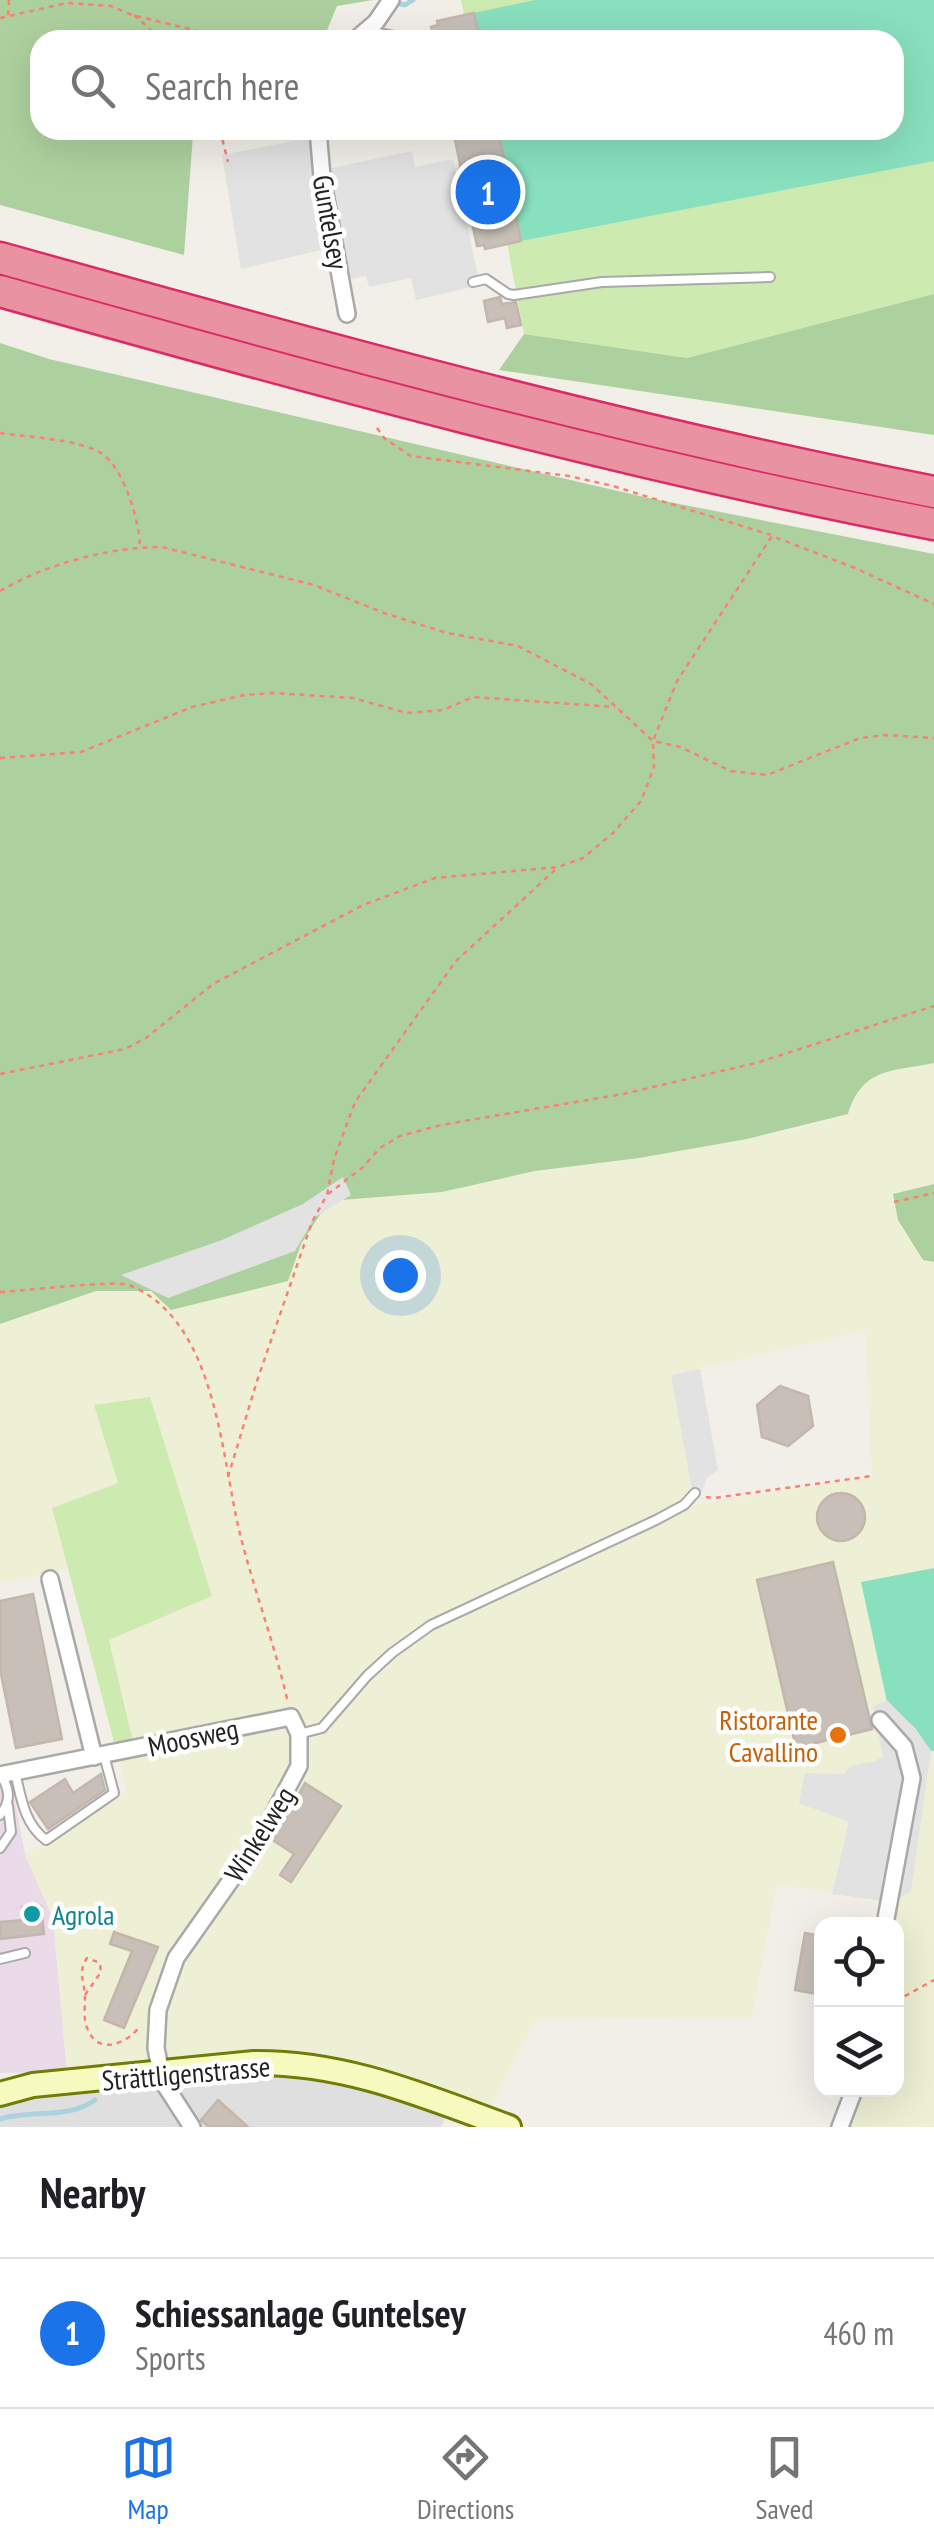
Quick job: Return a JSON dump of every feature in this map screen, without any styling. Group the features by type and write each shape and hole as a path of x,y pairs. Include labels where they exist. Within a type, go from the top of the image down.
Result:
{"highway":[{"path":"0,258 534,404 934,492"},
{"path":"0,291 444,414 720,480 934,524"}],"main road":[{"name":"Strättligenstrasse","path":"0,2094 33,2085 254,2064 302,2065 339,2069 389,2082 509,2127"},
{"name":"Strättligenstrasse","path":"0,2079 33,2085"}],"street":[{"path":"366,30 389,4"},
{"name":"Guntelsey","path":"319,140 347,314"},
{"path":"50,1579 99,1756"},
{"path":"291,1717 299,1734"},
{"name":"Moosweg","path":"5,1774 291,1717"},
{"path":"880,1720 904,1746 912,1778 886,1917"},
{"name":"Winkelweg","path":"159,2064 158,2010 176,1958 262,1836 287,1792 299,1766 299,1734"},
{"path":"163,2082 192,2127"},
{"path":"840,2127 851,2097"}],"lane":[{"path":"473,282 486,279 514,295 602,282 770,277"},
{"path":"299,1734 322,1728 376,1667 432,1625 656,1520 684,1506 695,1494"},
{"path":"5,1774 36,1833 46,1840 114,1794 99,1756"},
{"path":"0,1848 11,1832 5,1774"},
{"path":"0,1816 8,1806"},
{"path":"0,1959 25,1953"}],"path":[{"path":"8,16 9,0"},
{"path":"104,0 111,6"},
{"path":"0,18 67,3 111,6 196,30"},
{"path":"132,14 150,30"},
{"path":"222,140 228,162"},
{"path":"377,428 385,439 411,456 569,476 613,486 772,536 934,604"},
{"path":"0,433 92,449 108,460 139,523 140,547"},
{"path":"0,1074 126,1049 146,1038 213,984 363,905 434,878 558,868 583,858 614,833 641,801 654,767 653,740 677,680 772,536"},
{"path":"0,591 40,572 140,547 162,547 314,585 447,633 518,646 591,684 653,740 731,772 767,775 860,738 934,738"},
{"path":"0,758 81,752 192,707 244,695 354,698 408,713 442,710 472,697 617,707"},
{"path":"228,1478 308,1233 327,1195 334,1159 355,1102 456,961 558,868"},
{"path":"327,1195 362,1168 380,1148 400,1136 441,1125 623,1094 756,1063 934,1006"},
{"path":"894,1202 934,1193"},
{"path":"0,1292 126,1284 169,1316 194,1348 210,1388 240,1534 291,1717"},
{"path":"695,1494 714,1498 872,1476"},
{"path":"86,1995 102,1972 100,1963 93,1958 86,1958 81,1966 86,2028 99,2043 129,2040 144,2019"},
{"path":"904,1997 934,1980"}],"shaded area":[{"path":"309,140 329,248 241,269 222,155"},
{"path":"412,151 415,167 453,159 480,285 416,300 411,278 369,287 366,276 349,279 327,169"},
{"path":"343,1177 351,1195 315,1217 295,1251 168,1298 121,1275 222,1240 303,1204"},
{"path":"700,1369 718,1470 707,1477 702,1492 692,1490 671,1375"},
{"path":"887,1700 931,1751 911,1891 894,1902 832,1894 849,1822 799,1803 805,1773 844,1774 850,1766 883,1756 873,1706"},
{"path":"11,1779 25,1855 53,1918 67,2072 0,2073 0,1780"},
{"path":"284,2063 448,2112 441,2127 0,2127 0,2101 33,2085"}],"green space":[{"path":"0,0 373,0 337,6 327,30 30,30 30,140 193,140 184,255 0,205"},
{"path":"461,0 934,0 934,294 687,358 524,334 488,140 904,140 904,30 467,30"},
{"path":"535,0 934,0 934,161 521,241 500,140 904,140 904,30 477,30 474,13"},
{"path":"934,294 934,435 499,370 524,334 687,358"},
{"path":"0,343 49,359 644,497 934,554 934,1063 880,1074 862,1087 848,1114 747,1139 535,1171 442,1192 329,1201 301,1244 288,1281 171,1310 151,1291 96,1291 0,1324"},
{"path":"934,1063 934,1184 893,1195 922,1260 934,1262 934,1568 862,1582 887,1702 934,1751 934,2127 849,2127 860,2097 904,2097 904,1917 891,1917 894,1903 777,1884 752,2017 536,2019 490,2109 377,2069 271,2051 67,2072 53,1918 25,1855 126,1790 118,1759 136,1754 108,1640 212,1596 119,1483 52,1508 68,1569 0,1583 0,1324 96,1291 288,1281 301,1244 329,1201 639,1158 797,1129 848,1114 856,1091 875,1075","holes":["865,1331 872,1476 692,1505 693,1486 671,1375"]},
{"path":"934,1184 934,1262 923,1260 898,1220 893,1194"},
{"path":"150,1397 212,1596 109,1640 133,1742 115,1746 52,1508 118,1483 94,1405"},
{"path":"934,1568 931,1751 915,1728 887,1702 861,1582"}],"building":[{"path":"474,13 478,30 432,30 437,21"},
{"path":"455,140 500,140 521,241 485,249 484,245 477,246"},
{"path":"500,297 502,304 516,302 521,325 507,328 505,318 488,322 484,301"},
{"path":"780,1386 808,1396 813,1426 788,1446 762,1437 757,1405"},
{"path":"841,1493 858,1500 865,1517 858,1534 841,1541 824,1534 817,1517 824,1500"},
{"path":"833,1562 872,1729 796,1748 757,1580"},
{"path":"33,1594 62,1739 16,1748 0,1669 0,1601"},
{"path":"101,1774 105,1790 48,1829 30,1802 65,1779 73,1793"},
{"path":"305,1783 341,1806 291,1882 280,1875 294,1854 273,1840"},
{"name":"Agrola","path":"41,1906 44,1934 0,1939 0,1922 24,1920 22,1907"},
{"path":"114,1932 158,1947 124,2028 104,2020 132,1951 110,1944"},
{"path":"805,1933 814,1935 814,1994 795,1990"},
{"path":"218,2100 248,2127 209,2127 201,2120"}],"waterway":[{"path":"392,2 405,5 413,0"},
{"path":"0,2119 73,2110 95,2100"}],"place":[{"name":"Schiessanlage Guntelsey","path":"488,192"},
{"name":"Ristorante Cavallino","path":"838,1735"},
{"name":"Agrola","path":"32,1914"}]}
